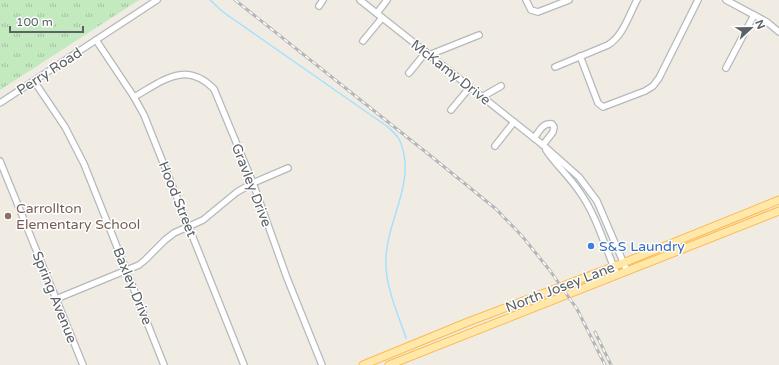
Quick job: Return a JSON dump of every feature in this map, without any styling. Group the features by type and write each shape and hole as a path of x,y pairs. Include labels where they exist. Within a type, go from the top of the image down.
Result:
{"main road":[{"name":"North Josey Lane","path":"363,365 466,322 623,263 779,200"},
{"name":"North Josey Lane","path":"389,365 779,211"}],"street":[{"name":"Perry Road","path":"0,103 157,0"},
{"path":"319,6 324,0"},
{"name":"McKamy Drive","path":"360,0 543,145 579,176 597,201 627,272"},
{"path":"377,14 387,0"},
{"path":"526,0 531,10 538,12 569,0"},
{"path":"555,67 614,42 638,0"},
{"path":"580,56 598,103 603,107 645,91 653,86 659,78 698,0"},
{"path":"726,0 766,22 779,32"},
{"path":"726,68 754,15"},
{"path":"363,41 382,18"},
{"path":"409,74 428,54 479,35"},
{"name":"Hood Street","path":"96,40 134,97 144,115 244,365"},
{"name":"Gravley Drive","path":"134,97 174,75 183,74 191,75 207,82 214,90 253,183 322,365"},
{"name":"Baxley Drive","path":"34,81 65,127 77,148 164,365"},
{"path":"482,97 501,86"},
{"path":"451,110 470,87"},
{"path":"495,146 514,122"},
{"path":"534,138 545,124 552,124 554,127 553,132 543,145"},
{"name":"McKamy Drive","path":"543,145 580,191 594,218 617,275"},
{"name":"Spring Avenue","path":"0,161 83,365"},
{"path":"56,298 139,265 174,233 212,215 228,199 253,183 288,168"}],"green space":[{"path":"0,0 139,0 0,90"}],"waterway":[{"path":"210,0 223,12 388,127 399,139 404,157 405,173 399,204 389,235 386,251 386,267 391,294 406,338"}],"railway":[{"path":"235,0 496,209 522,236 551,272 577,309 605,365"},
{"path":"595,332 611,365"}],"place":[{"name":"Carrollton Elementary School","path":"8,216"},
{"name":"S&S Laundry","path":"591,246"}]}
